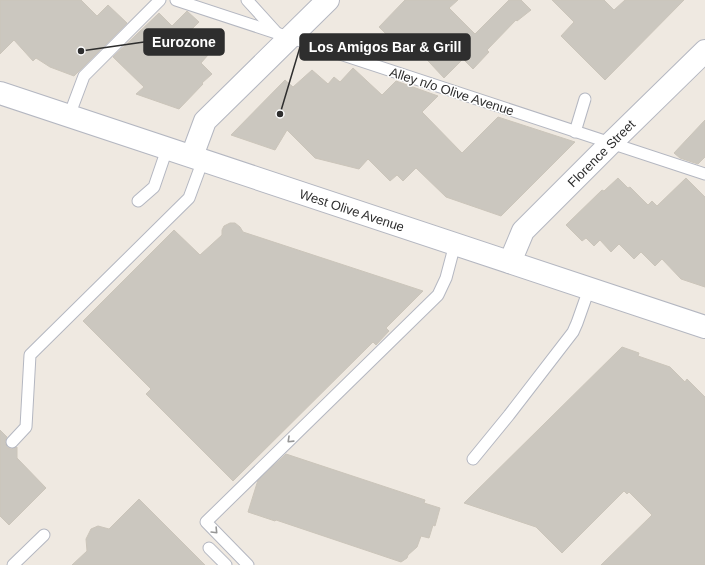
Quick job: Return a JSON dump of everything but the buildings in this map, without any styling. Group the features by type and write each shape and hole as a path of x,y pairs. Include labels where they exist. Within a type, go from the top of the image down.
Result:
{"main road":[{"path":"197,158 205,121 284,35 328,0"},
{"name":"Florence Street","path":"510,262 523,231 705,51"},
{"name":"West Olive Avenue","path":"0,93 705,327"}],"lane":[{"path":"69,116 84,76 160,0"},
{"name":"Alley n/o Olive Avenue","path":"176,0 705,174"},
{"path":"247,0 284,35"},
{"path":"575,132 585,99"},
{"path":"138,201 154,187 167,149"},
{"path":"12,442 26,427 30,355 72,307 188,198 197,158"},
{"path":"248,565 206,522 438,295 446,278 455,244"},
{"path":"473,459 514,409 573,332 589,289"},
{"path":"13,565 44,535"},
{"path":"209,548 226,565"}],"place":[{"name":"Eurozone","path":"81,51"},
{"name":"Los Amigos Bar & Grill","path":"280,114"}]}
